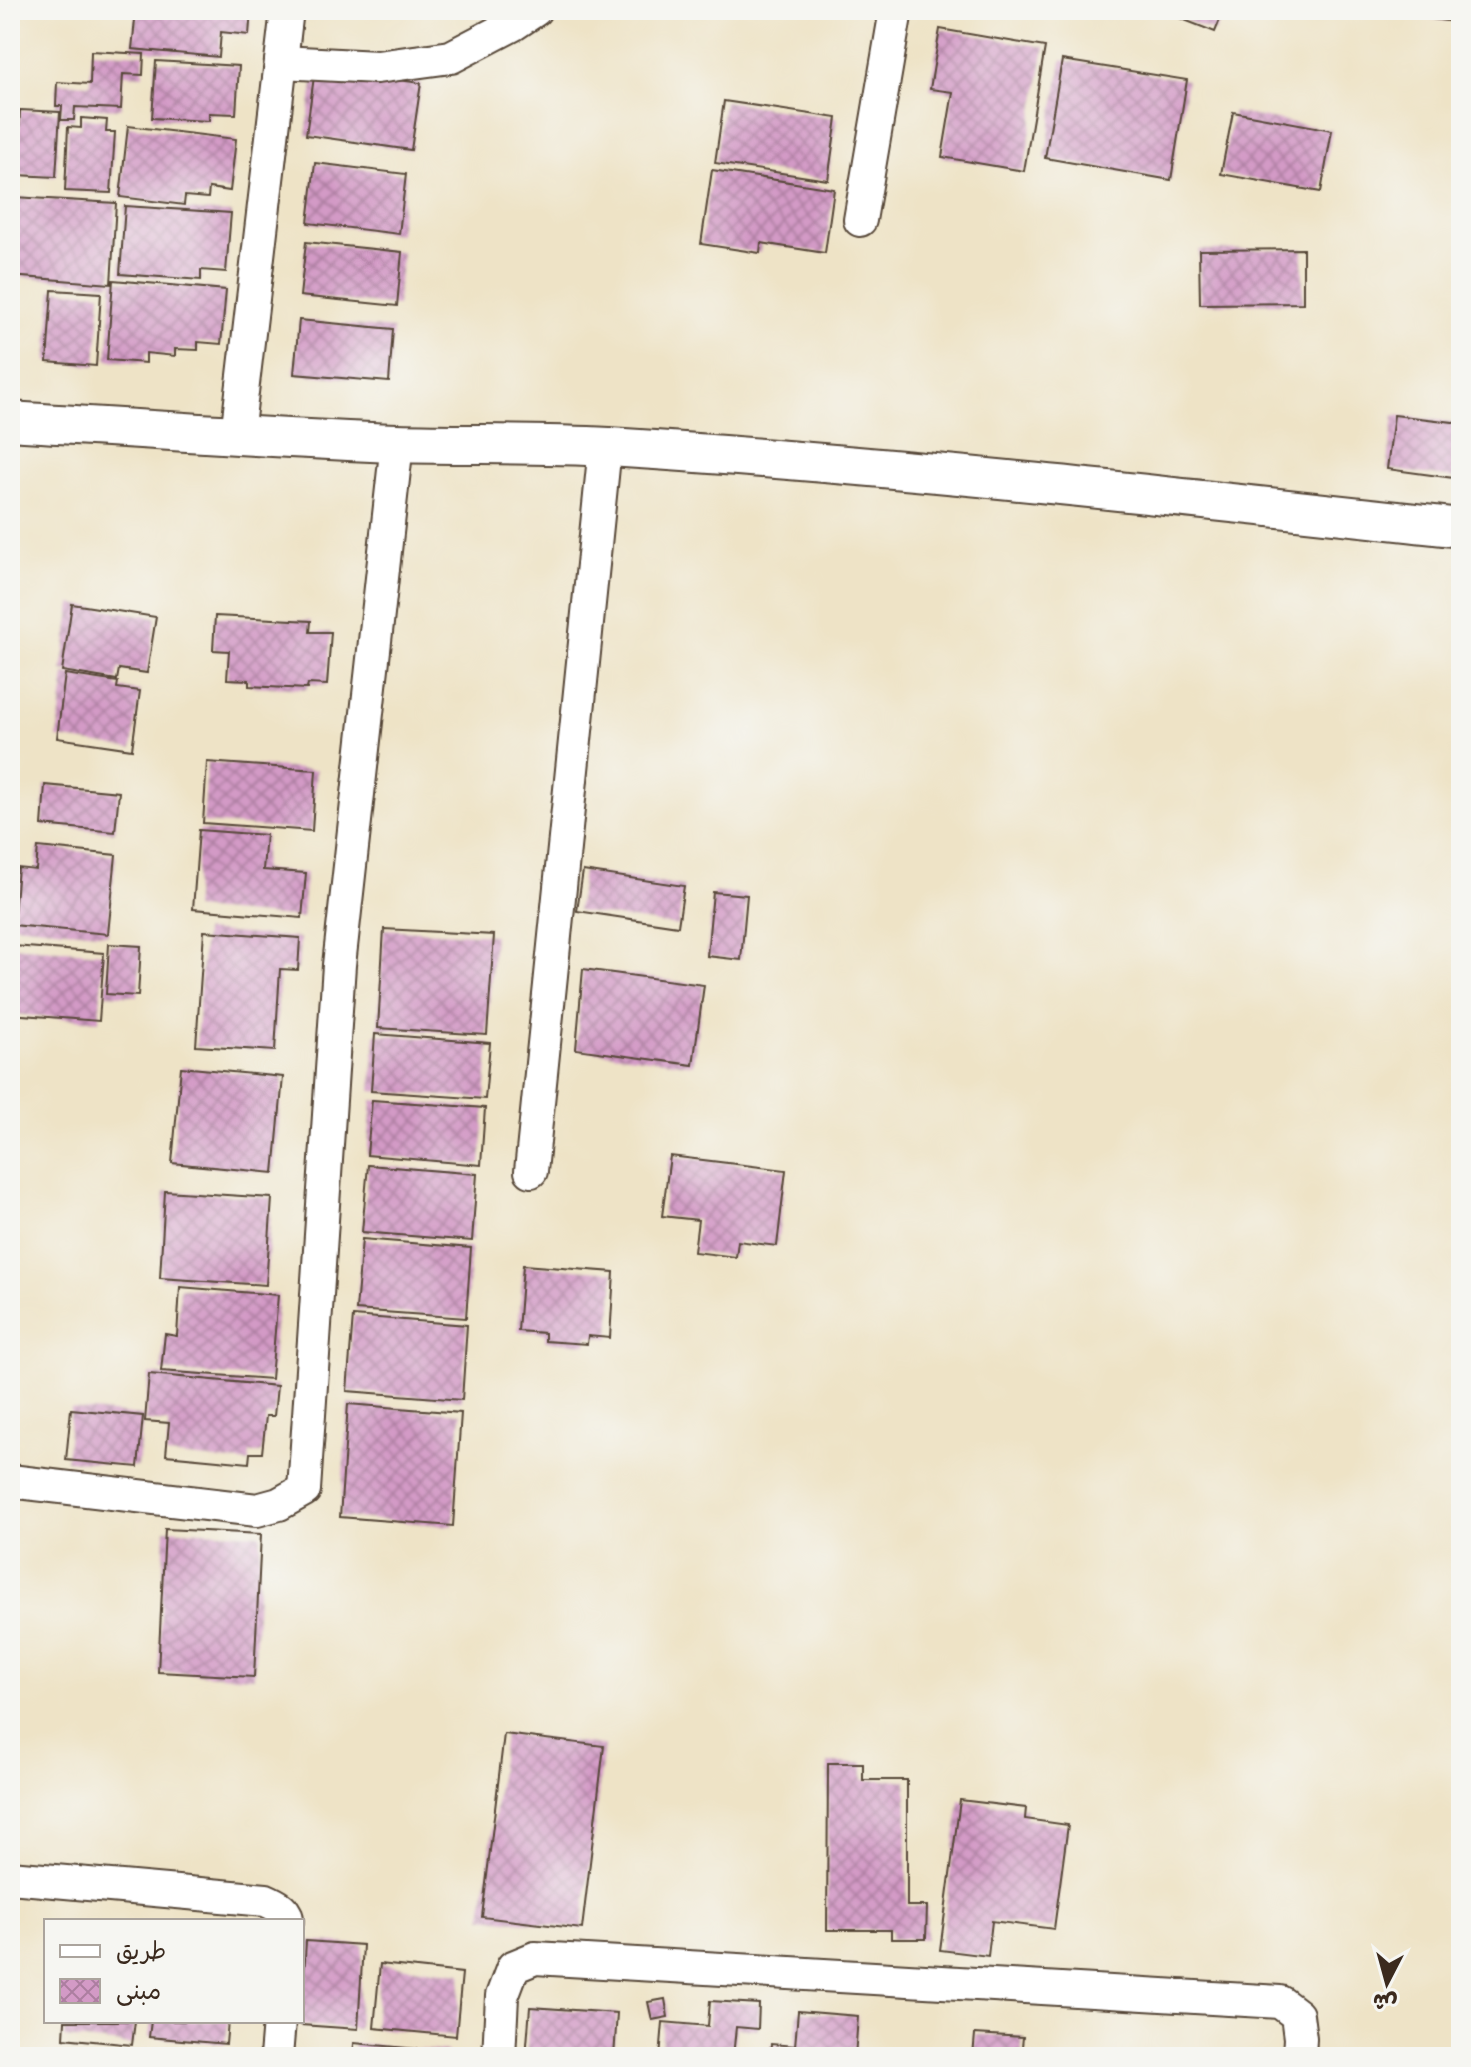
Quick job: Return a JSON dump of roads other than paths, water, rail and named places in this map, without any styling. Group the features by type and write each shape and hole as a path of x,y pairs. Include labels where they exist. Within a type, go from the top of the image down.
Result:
{"street":[{"path":"237,435 287,10"},
{"path":"281,62 377,67 451,57 535,10"},
{"path":"860,220 896,10"},
{"path":"10,421 397,443 605,447 829,464 1461,528"},
{"path":"10,1481 257,1510 279,1504 304,1490 339,965 397,443"},
{"path":"531,1171 605,447"},
{"path":"10,1877 266,1900 280,1907 287,1919"},
{"path":"499,2057 502,1996 507,1982 513,1967 535,1958 1280,2002 1297,2015 1299,2057"},
{"path":"276,2057 279,2023"}]}
